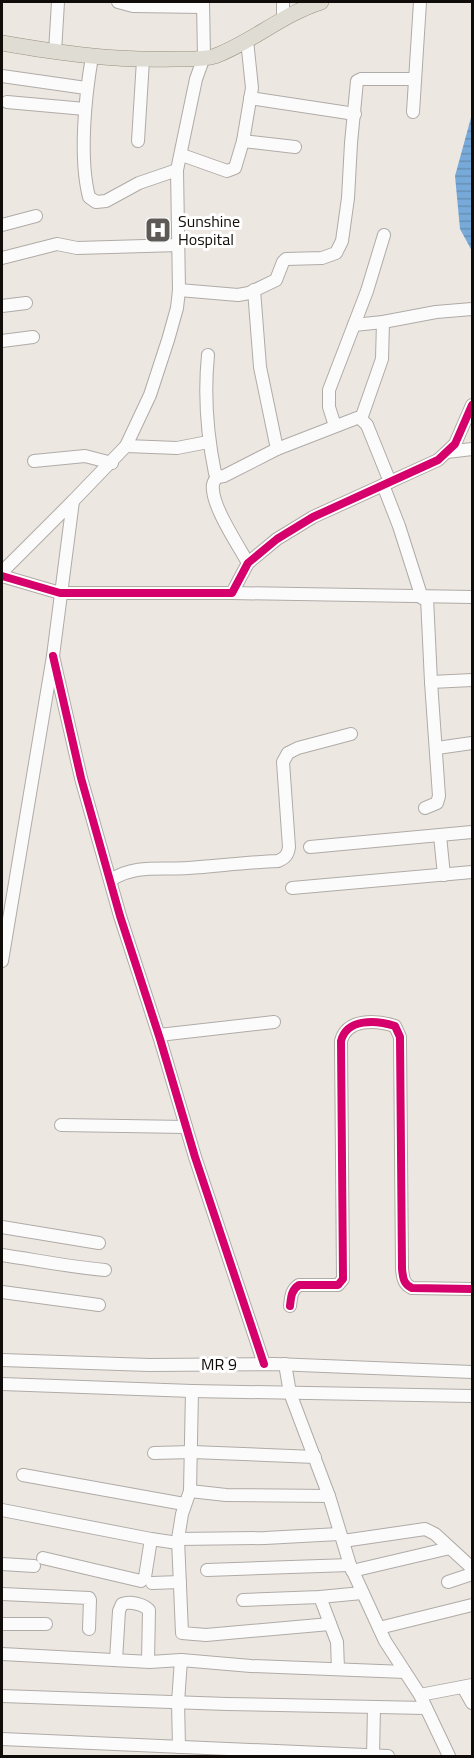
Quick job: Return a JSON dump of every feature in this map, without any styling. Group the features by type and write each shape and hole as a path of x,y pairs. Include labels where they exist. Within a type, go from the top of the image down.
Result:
{"main road":[{"path":"2,43 92,57 143,60 212,57 283,18 321,2"}],"street":[{"path":"55,52 58,2"},
{"path":"118,2 133,6 203,4 204,57 196,78 182,155 177,170 179,290 171,329 154,384 126,446 2,574 60,593 472,597"},
{"path":"283,2 283,18"},
{"path":"413,112 420,2"},
{"path":"182,155 231,171 235,168 243,141 252,88 247,39"},
{"path":"92,57 86,88 85,109 85,182 88,197 92,201 106,201 139,183 177,170"},
{"path":"138,141 143,60"},
{"path":"2,76 86,88"},
{"path":"179,290 238,295 278,278 286,259 331,256 340,248 348,198 357,80 415,79"},
{"path":"250,98 355,114"},
{"path":"7,102 85,109"},
{"path":"243,141 295,147"},
{"path":"2,225 36,216"},
{"path":"335,426 329,407 329,390 380,255 384,235"},
{"path":"2,258 57,243 77,248 179,245"},
{"path":"254,290 260,368 277,449"},
{"path":"2,306 26,303"},
{"path":"354,324 472,309"},
{"path":"361,419 382,359 383,322"},
{"path":"2,341 33,337"},
{"path":"208,355 206,388 208,442 217,477"},
{"path":"232,593 248,563 277,539 313,517 438,460 454,444 472,405"},
{"path":"248,563 217,504 213,482 217,477 224,476 277,449 352,419 361,419 367,426 425,598 439,801 425,808"},
{"path":"126,446 162,449 208,442"},
{"path":"447,452 472,449"},
{"path":"34,461 85,456 112,463"},
{"path":"2,962 5,922 53,656 73,501"},
{"path":"53,656 81,778 120,916 264,1364"},
{"path":"431,682 472,680"},
{"path":"111,880 118,875 146,868 187,868 278,861 284,858 289,847 283,762 288,753 298,748 351,734"},
{"path":"437,748 472,743"},
{"path":"310,847 472,832"},
{"path":"440,836 444,875"},
{"path":"292,888 472,872"},
{"path":"159,1035 274,1022"},
{"path":"290,1306 291,1294 299,1285 338,1285 343,1279 341,1041 347,1028 364,1023 395,1026 400,1037 404,1280 407,1286 412,1288 472,1290"},
{"path":"61,1125 186,1127"},
{"path":"2,1227 99,1243"},
{"path":"2,1255 58,1265 105,1270"},
{"path":"2,1292 99,1305"},
{"name":"MR 9","path":"2,1360 149,1365 285,1364 472,1372"},
{"path":"285,1364 290,1393 329,1496 351,1568 385,1641 420,1695 449,1756"},
{"name":"MR 9","path":"2,1384 192,1391 472,1396"},
{"path":"192,1391 190,1491 184,1504 178,1541 182,1634 206,1635 330,1624"},
{"path":"154,1453 192,1452 315,1457"},
{"path":"23,1475 184,1504"},
{"path":"190,1491 226,1495 329,1496"},
{"path":"2,1510 151,1539 178,1541 341,1538 425,1529 435,1534 472,1568"},
{"path":"2,1564 39,1562 141,1581 145,1577 151,1539"},
{"path":"207,1570 351,1568 450,1548"},
{"path":"448,1582 472,1574"},
{"path":"152,1583 180,1582"},
{"path":"243,1600 362,1593"},
{"path":"2,1594 89,1598 89,1629"},
{"path":"320,1597 337,1642 338,1669"},
{"path":"117,1660 119,1611 122,1604 129,1602 145,1606 149,1610 148,1662"},
{"path":"379,1628 472,1605"},
{"path":"2,1624 46,1624"},
{"path":"2,1654 148,1662 181,1660 251,1666 405,1672"},
{"path":"179,1747 178,1702 181,1660"},
{"path":"420,1695 468,1686 472,1703"},
{"path":"2,1696 426,1708"},
{"path":"373,1756 374,1707"},
{"path":"2,1739 388,1756"}],"water":[{"path":"472,114 472,251 460,229 455,176"}],"cycle path":[{"path":"2,576 60,593 232,593 248,563 277,539 313,517 438,460 455,444 472,405"},
{"path":"53,656 81,778 120,916 195,1157 264,1364"},
{"path":"290,1306 293,1292 299,1285 338,1285 343,1279 341,1041 349,1028 371,1022 395,1026 400,1037 402,1269 404,1280 412,1288 472,1289"}],"place":[{"name":"Sunshine Hospital","path":"158,230"}]}
